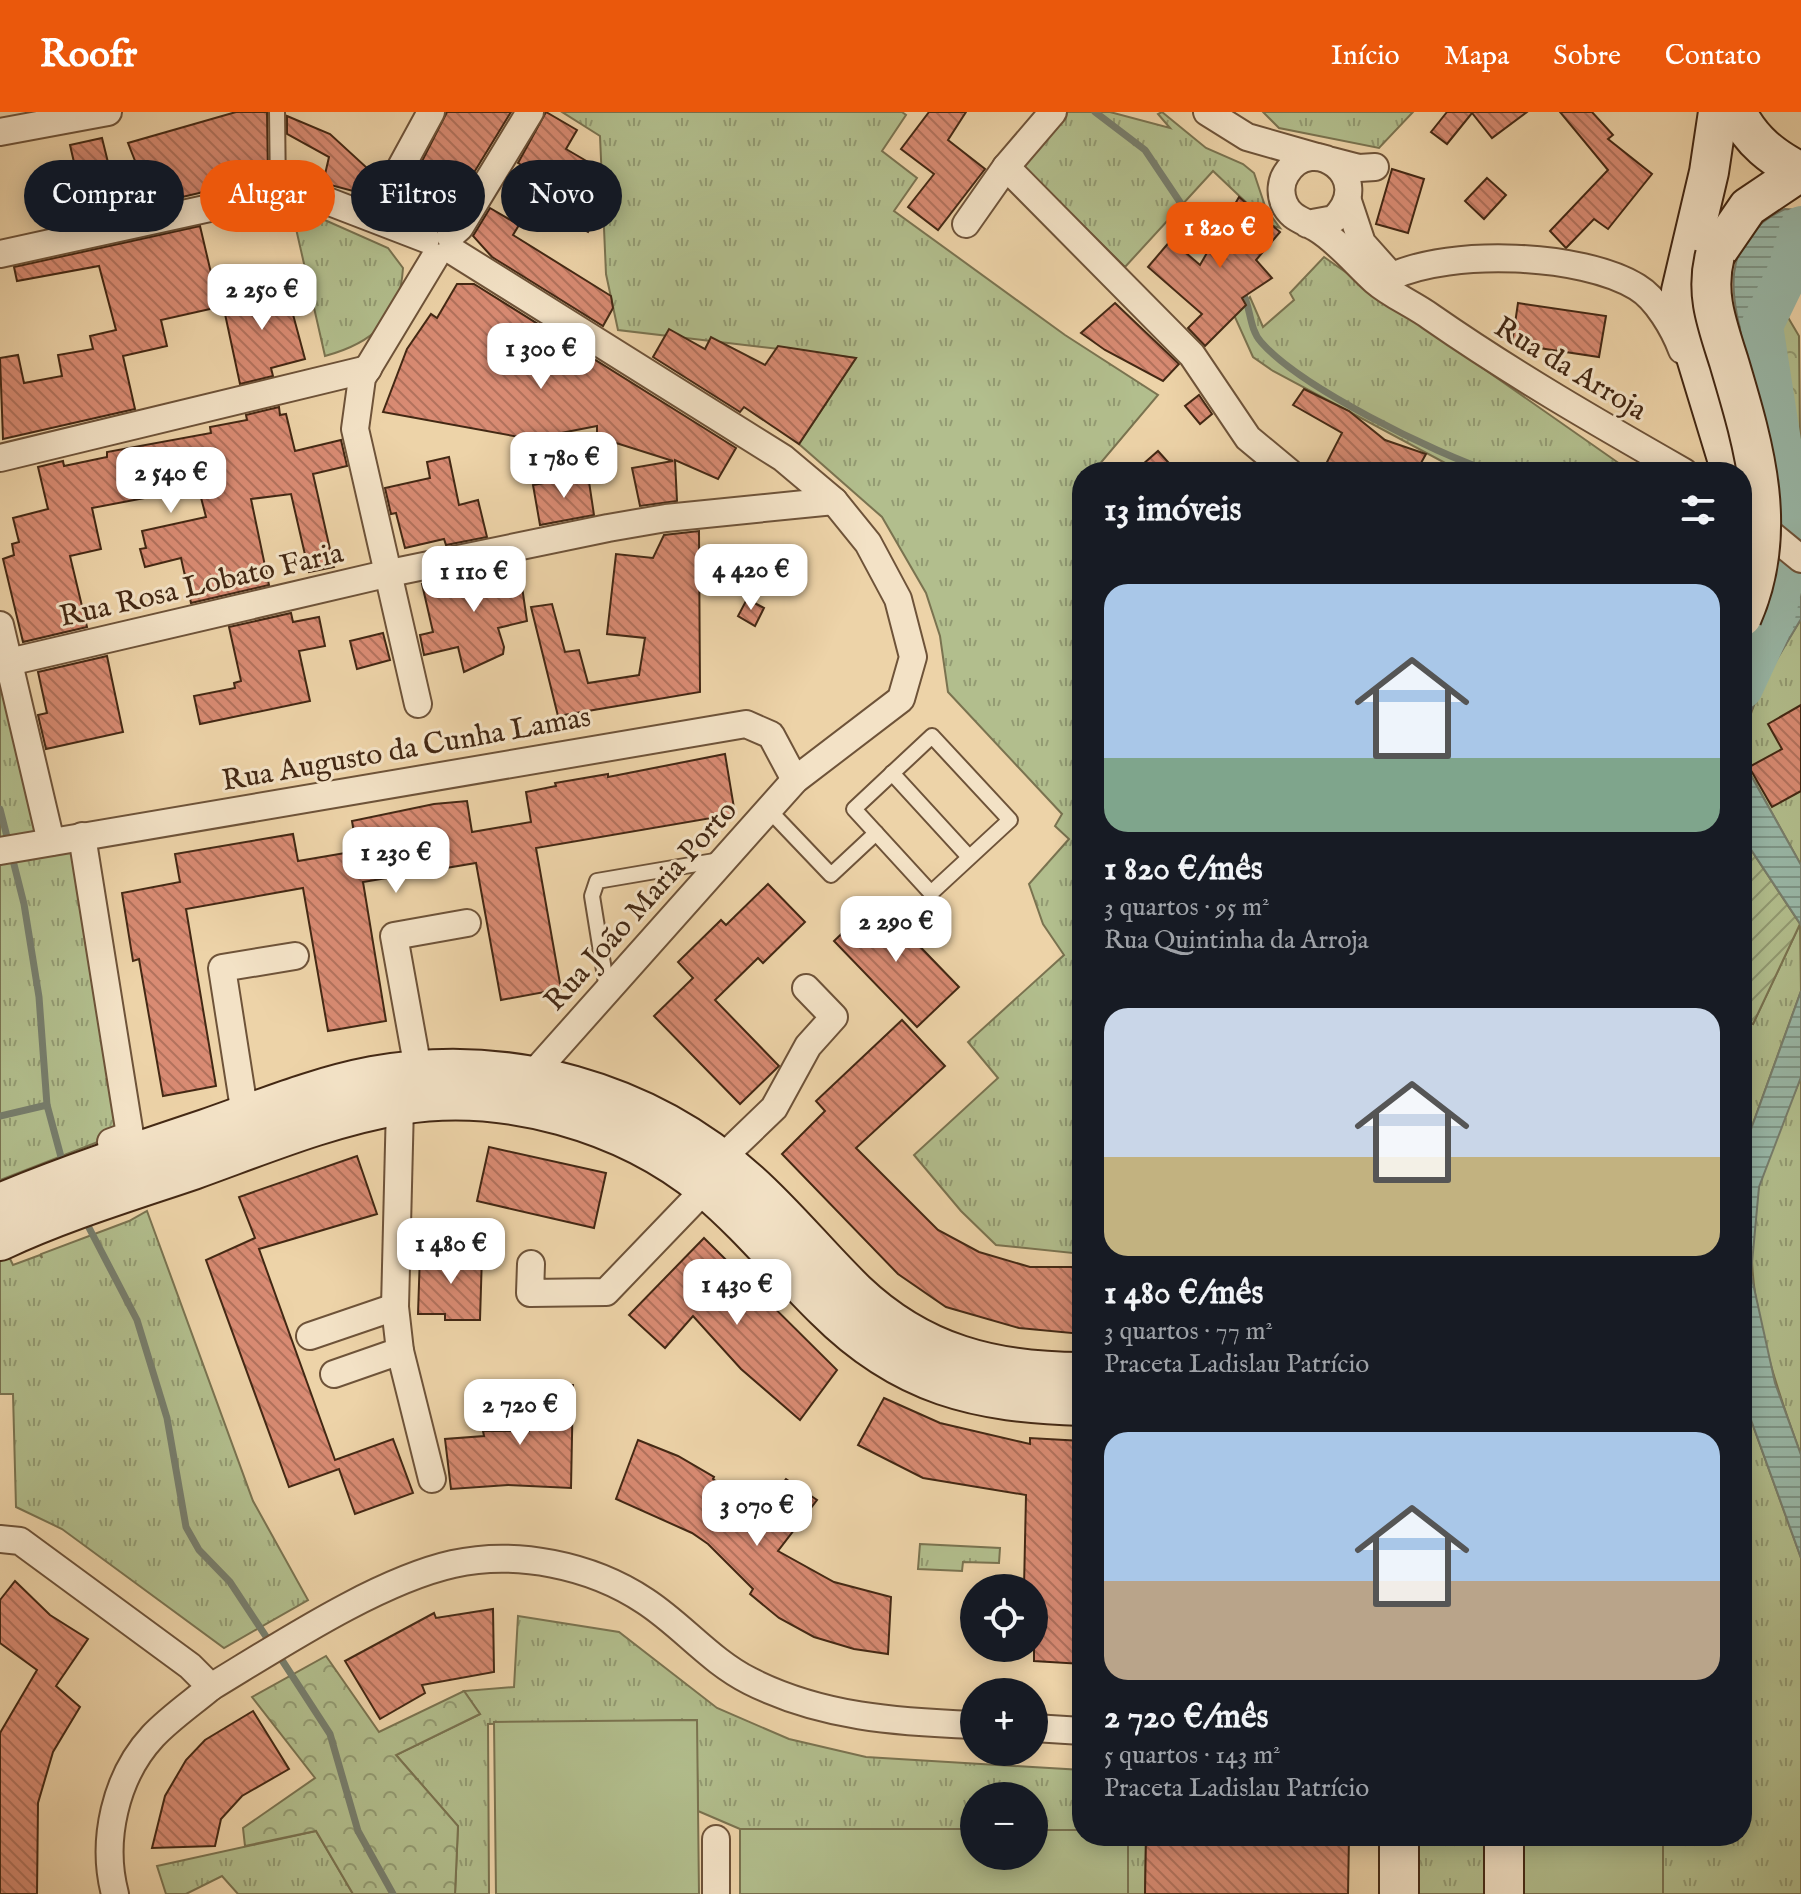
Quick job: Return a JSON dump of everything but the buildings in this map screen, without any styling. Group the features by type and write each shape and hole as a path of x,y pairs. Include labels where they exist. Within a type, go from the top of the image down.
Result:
{"main road":[{"path":"1718,112 1709,172 1683,276 1683,306 1728,462"},
{"path":"1737,112 1746,130 1770,155 1800,172 1744,211 1715,255 1710,293 1756,450 1762,494 1762,536 1752,587"},
{"path":"12,1217 245,1115 314,1091 418,1069 533,1074 616,1099 674,1128 849,1332 910,1373 987,1399 1072,1406"},
{"path":"116,1172 292,1135 400,1105 526,1106 713,1173 907,1332 956,1355 994,1366 1072,1371"},
{"path":"1399,1846 1399,1894"},
{"path":"1504,1846 1504,1894"}],"street":[{"path":"0,132 74,115 108,112"},
{"path":"405,160 431,112"},
{"path":"418,704 355,429 359,387 440,245 460,227 530,112"},
{"path":"966,224 1006,167 1053,112"},
{"path":"1215,114 1247,137 1359,168 1375,167 1348,195 1334,219 1307,224 1291,214 1247,137"},
{"path":"1282,197 1284,177 1298,161 1326,159 1347,178 1348,195"},
{"path":"1006,167 1192,355 1248,438 1277,462"},
{"name":"Rua da Arroja","path":"1348,195 1362,243 1427,315"},
{"path":"0,254 200,210"},
{"name":"Rua da Arroja","path":"1307,224 1334,243 1381,286 1540,390 1666,462"},
{"name":"Rua João Maria Porto","path":"411,232 440,245 783,458 834,501 868,543 898,599 913,657 901,699 795,780 533,1074"},
{"path":"1393,276 1424,263 1541,261 1595,267 1640,288 1675,330 1718,462"},
{"path":"0,458 368,369"},
{"name":"Rua Rosa Lobato Faria","path":"9,662 390,573 666,518 834,501"},
{"path":"1752,518 1801,559"},
{"path":"0,625 51,842"},
{"name":"Rua Augusto da Cunha Lamas","path":"0,851 746,724 771,735 795,780"},
{"path":"82,836 130,1135 111,1142 116,1172"},
{"path":"418,1069 394,936 467,923"},
{"path":"245,1115 222,968 295,956"},
{"path":"531,1264 530,1293 606,1292 774,1108 808,1046 834,1017 806,988"},
{"path":"400,1105 395,1307 400,1351 432,1479"},
{"path":"310,1336 395,1307"},
{"path":"334,1374 400,1351"},
{"path":"0,1539 20,1541 190,1666 211,1687"},
{"path":"115,1894 109,1867 109,1839 125,1780 154,1735 211,1687 237,1671 389,1585 452,1564 493,1559 530,1560 595,1576 645,1601 721,1663 787,1698 835,1712 877,1719 960,1724"},
{"path":"1048,1729 1072,1730"},
{"path":"716,1839 716,1894"}],"lane":[{"path":"277,112 278,160"},
{"path":"932,736 1010,820 931,893 854,809 892,773 932,736"},
{"path":"892,773 969,857"},
{"path":"768,809 831,875 876,833"},
{"path":"607,989 592,896 597,881 723,860"}],"green space":[{"path":"562,112 902,112 906,115 882,151 917,178 894,211 1065,335 1158,395 1101,462 1072,462 1072,1253 996,1245 961,1211 914,1155 998,1078 968,1042 1064,955 1043,924 1029,884 1069,839 1055,826 1062,814 948,692 940,636 926,593 882,517 799,444 856,358 618,330 606,274 604,232 622,232 622,160 601,160 600,136"},
{"path":"1062,112 1110,112 1170,128 1158,114 1162,112 1206,148 1243,164 1254,173 1266,209 1280,228 1270,225 1213,171 1125,267 1022,165"},
{"path":"1263,112 1413,112 1379,148 1279,128"},
{"path":"335,225 388,248 403,268 396,301 381,326 357,344 325,356 297,232 335,232"},
{"path":"1324,257 1618,462 1443,462 1273,371 1253,357 1234,315 1250,297 1263,327 1294,300 1290,293"},
{"path":"1786,314 1799,336 1801,542 1781,521 1768,431 1750,366"},
{"path":"1801,619 1801,865 1752,777 1752,711 1770,670"},
{"path":"0,625 50,841 82,836 126,1131 0,1180"},
{"path":"1752,851 1800,924 1752,1024"},
{"path":"1800,924 1801,991 1752,1126 1753,1024"},
{"path":"1801,1077 1801,1455 1768,1357 1754,1288 1752,1253 1753,1219 1759,1186"},
{"path":"147,1211 253,1501 308,1600 224,1648 62,1529 16,1507 13,1394 0,1394 0,1238 13,1265 40,1255 42,1258 41,1254 129,1221"},
{"path":"1752,1423 1801,1558 1801,1894 1663,1894 1663,1846 1752,1846"},
{"path":"920,1544 1000,1548 999,1563 963,1562 962,1571 918,1569"},
{"path":"518,1616 619,1632 717,1708 789,1739 866,1757 960,1763 960,1766 1072,1769 1072,1846 1146,1846 1145,1894 740,1894 740,1829 698,1811 696,1720 488,1724 489,1894 455,1894 458,1826 396,1755 480,1714 464,1691 514,1687"},
{"path":"326,1656 379,1732 464,1691 480,1714 396,1755 458,1826 455,1894 353,1894 316,1831 245,1846 243,1828 315,1778 252,1697"},
{"path":"697,1720 699,1894 496,1894 494,1722"},
{"path":"740,1829 960,1829 960,1870 1048,1870 1048,1830 1072,1830 1072,1846 1128,1846 1128,1894 740,1894"},
{"path":"316,1831 353,1894 238,1894 222,1876 186,1894 166,1894 157,1866"},
{"path":"1410,1846 1489,1846 1489,1894 1411,1894"},
{"path":"1516,1846 1663,1846 1663,1894 1516,1894"}],"shaded area":[{"path":"1785,209 1801,210 1801,287 1750,366 1734,298 1737,257 1746,239 1762,223"},
{"path":"1780,561 1801,587 1801,619 1764,681 1752,708 1752,642 1778,584"},
{"path":"1752,777 1801,865 1801,925 1752,851"},
{"path":"1801,991 1801,1077 1759,1187 1752,1263 1752,1126"},
{"path":"1752,1279 1775,1383 1801,1455 1801,1558 1752,1423"}],"waterway":[{"path":"1095,112 1145,150 1198,229 1217,249"},
{"path":"1752,666 1773,621 1785,568 1790,505 1762,326 1789,270 1801,227"},
{"path":"1242,291 1257,337 1280,360 1305,379 1369,417 1465,462"},
{"path":"0,809 24,904 39,997 47,1105"},
{"path":"0,1116 47,1105 64,1168"},
{"path":"85,1220 137,1320 167,1418 186,1527 199,1550 230,1582 271,1644"},
{"path":"278,1654 330,1734 358,1831 393,1894"}]}
